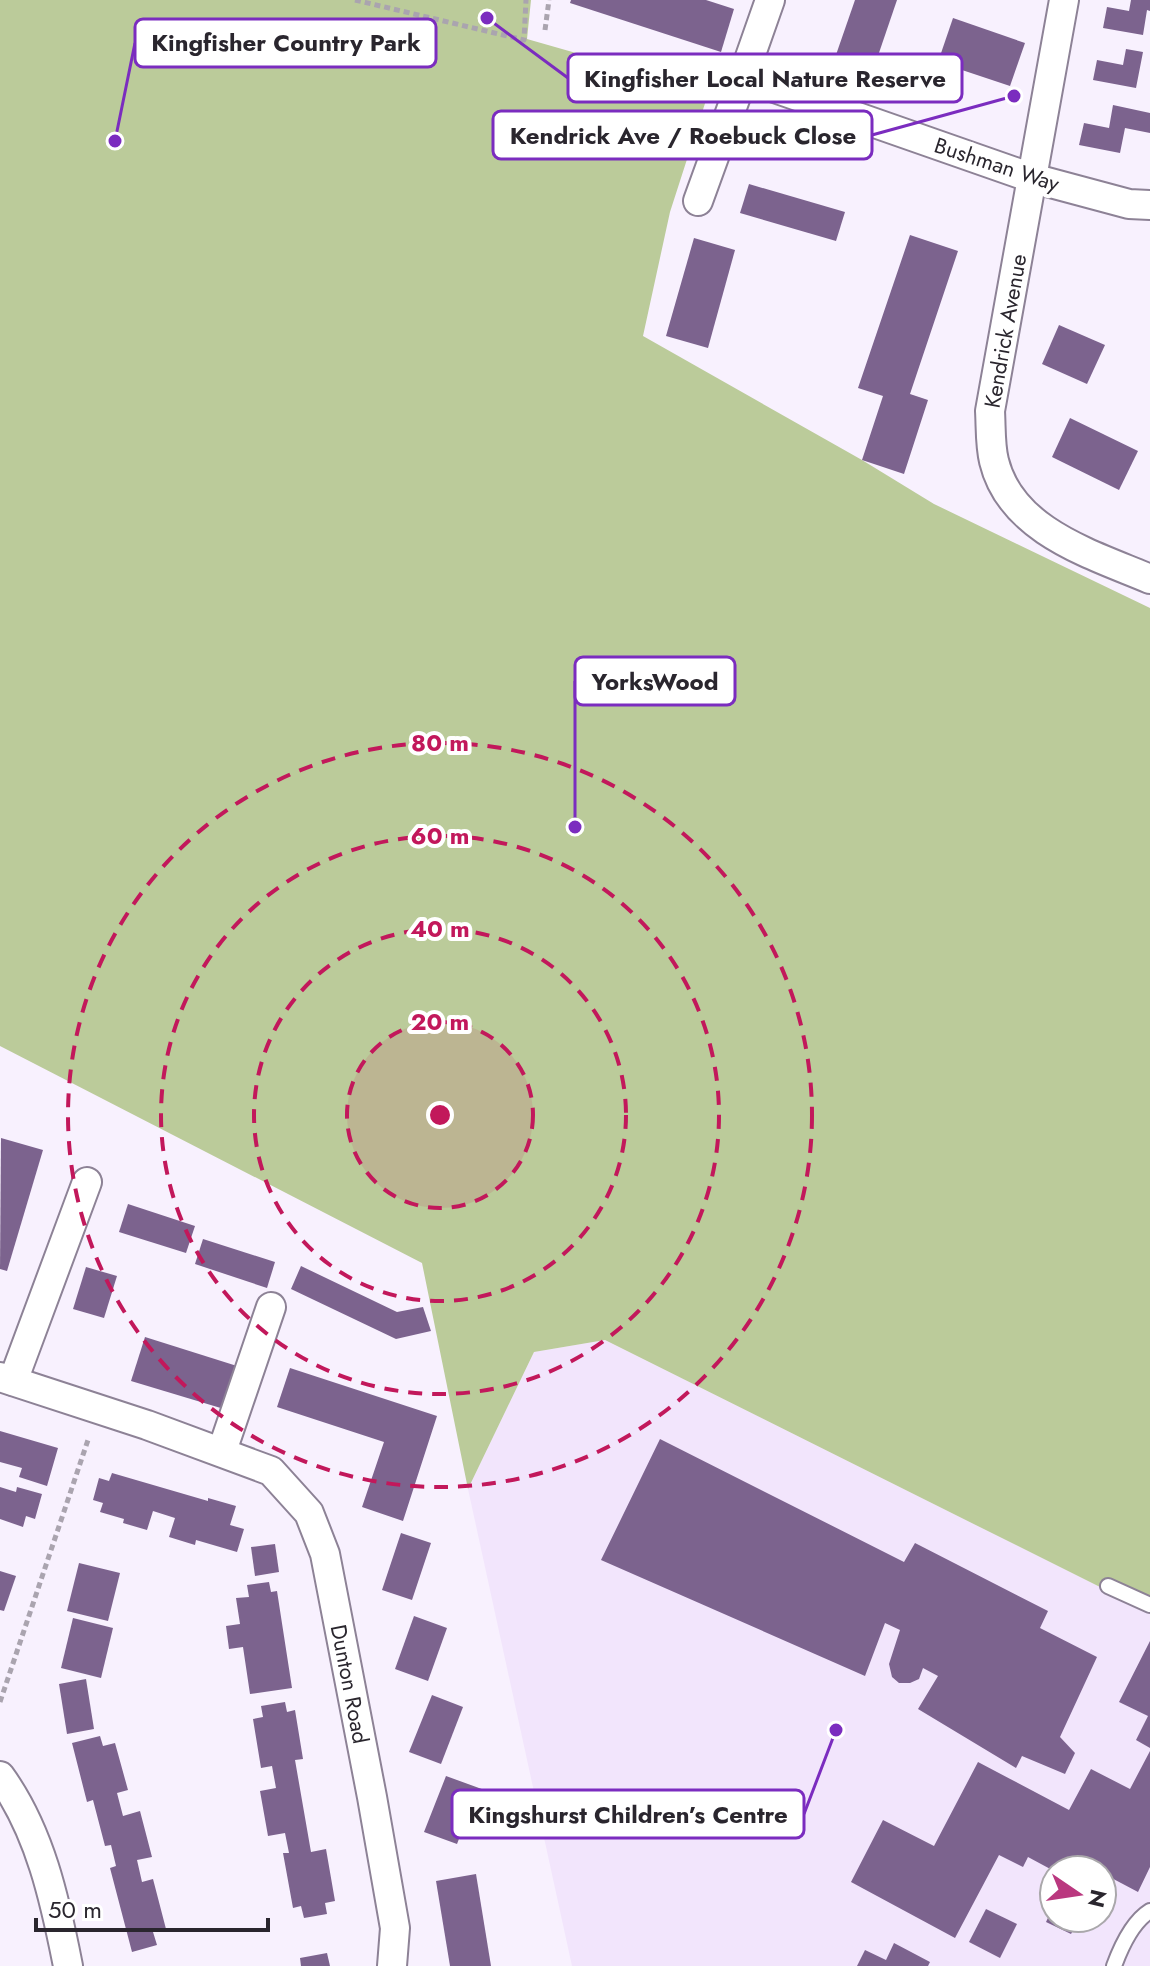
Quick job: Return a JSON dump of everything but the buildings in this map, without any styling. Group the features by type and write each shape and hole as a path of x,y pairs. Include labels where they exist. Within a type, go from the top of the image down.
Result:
{"street":[{"path":"698,201 770,0"},
{"name":"Kendrick Avenue","path":"1064,0 990,411 994,462 1014,503 1053,537 1150,579"},
{"name":"Bushman Way","path":"743,77 1032,178 1129,204 1150,205"},
{"name":"Dunton Road","path":"87,1182 6,1379 222,1451 271,1471 309,1513 325,1554 395,1928 392,1966"},
{"path":"222,1451 271,1307"},
{"path":"0,1776 20,1803 53,1894 68,1966"}],"lane":[{"path":"1108,1586 1150,1605"},
{"path":"1114,1966 1124,1943 1142,1916 1150,1911"}],"path":[{"path":"355,0 524,40 526,0"},
{"path":"545,30 549,0"},
{"path":"0,1702 98,1409"}],"shaded area":[{"path":"605,1340 1150,1612 1150,1966 572,1966 468,1489 534,1352"}],"green space":[{"path":"0,0 531,0 527,39 709,91 670,212 643,336 934,504 1150,608 1150,1612 605,1340 534,1352 468,1489 422,1263 0,1046"}],"place":[{"name":"Kingfisher Local Nature Reserve","path":"487,18"},
{"name":"Kendrick Ave / Roebuck Close","path":"1014,96"},
{"name":"Kingfisher Country Park","path":"115,141"},
{"name":"YorksWood","path":"575,827"},
{"name":"Kingshurst Children’s Centre","path":"836,1730"}]}
